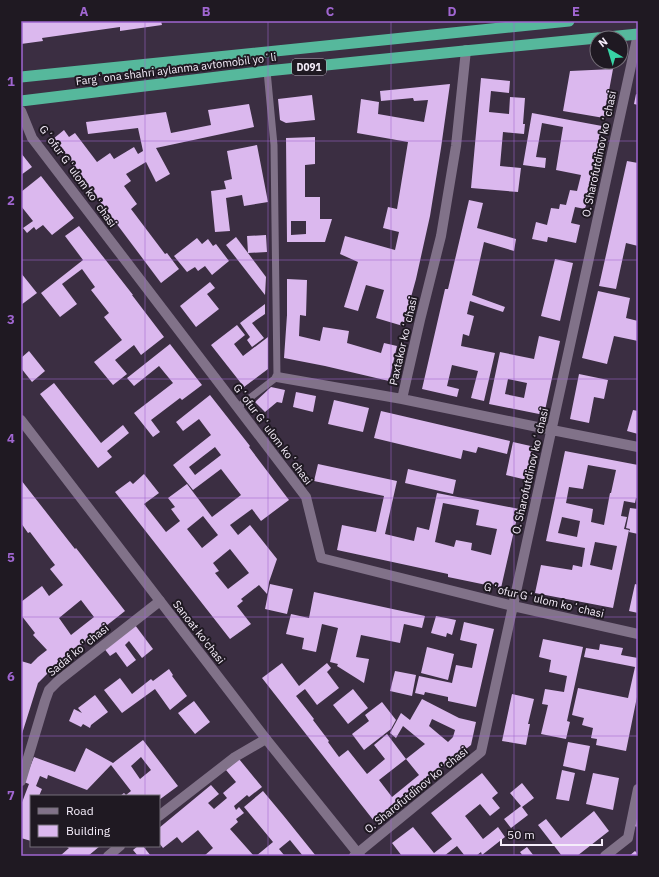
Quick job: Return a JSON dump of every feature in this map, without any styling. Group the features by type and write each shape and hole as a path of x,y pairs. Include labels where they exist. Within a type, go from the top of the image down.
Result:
{"highway":[{"name":"Fargʻona shahri aylanma avtomobil yoʻli","path":"21,77 569,21"},
{"name":"Fargʻona shahri aylanma avtomobil yoʻli","path":"21,101 267,71 589,39"}],"street":[{"name":"O. Sharofutdinov koʻchasi","path":"357,855 481,752 638,34"},
{"name":"Paxtakor koʻchasi","path":"466,50 456,146 441,236 402,399 638,447"},
{"name":"Gʻofur Gʻulom koʻchasi","path":"21,111 32,138 306,497 321,558 513,606 638,634"},
{"path":"277,376 402,399"},
{"name":"Sanoat ko'chasi","path":"21,420 357,855"},
{"name":"Sadaf koʻchasi","path":"21,781 48,690 160,601"},
{"path":"160,815 235,757 266,739"},
{"path":"605,856 628,838 638,789"},
{"path":"108,856 119,847"}],"lane":[{"path":"238,408 277,376 274,145 267,71"}],"building":[{"path":"21,21 161,21 162,25 120,31 120,27 42,38 43,41 21,44"},
{"path":"613,70 604,118 563,111 570,71"},
{"path":"481,78 510,81 509,93 491,91 489,112 509,114 510,97 525,98 523,124 525,124 524,134 503,132 500,166 521,168 518,192 471,188"},
{"path":"450,84 430,216 416,279 403,326 376,318 384,290 366,285 358,311 344,307 358,262 340,254 345,236 395,250 399,232 383,228 388,207 397,209 408,142 357,133 361,99 379,102 378,114 424,122 428,100 414,101 413,98 381,101 380,91"},
{"path":"636,94 638,95 638,105 634,104"},
{"path":"312,95 315,120 286,123 280,120 278,99"},
{"path":"249,104 254,127 156,148 170,174 156,182 146,162 126,174 131,181 124,186 137,204 131,209 165,254 167,253 179,269 161,283 53,139 64,130 69,137 75,133 97,162 110,153 114,159 134,147 138,154 143,151 138,128 88,134 86,122 166,112 171,133 211,125 208,110"},
{"path":"532,113 602,126 593,177 585,209 575,207 571,223 580,225 576,243 548,237 547,242 532,239 536,222 547,225 551,208 559,209 560,204 566,205 570,190 577,191 581,175 556,170 563,127 542,123 536,157 546,158 545,168 523,165"},
{"path":"315,137 315,164 305,165 305,197 320,197 320,219 332,219 325,242 287,242 286,138","holes":["291,221 306,221 306,234 291,235"]},
{"path":"257,145 268,202 244,206 242,195 226,198 230,231 215,232 211,191 226,189 224,181 232,179 227,151"},
{"path":"21,153 32,167 21,175"},
{"path":"627,161 638,163 638,246 626,243 616,289 599,286"},
{"path":"41,176 74,218 52,235 43,225 36,230 34,227 27,233 23,228 33,221 21,206 21,192"},
{"path":"469,200 483,203 477,228 516,239 514,251 484,242 472,295 505,307 503,312 470,301 467,314 474,316 469,336 463,334 461,346 495,353 484,401 471,398 478,371 452,365 447,386 459,389 457,397 422,389 445,289 448,289"},
{"path":"79,226 164,337 141,355 134,345 115,360 127,374 113,385 94,362 122,340 104,317 109,313 91,290 95,287 82,269 62,284 77,304 60,317 41,293 83,260 65,236"},
{"path":"266,235 267,252 248,253 247,236"},
{"path":"236,237 266,277 265,295 226,245"},
{"path":"197,238 202,244 208,239 213,246 216,244 229,261 212,275 205,266 198,271 195,267 187,272 174,256"},
{"path":"555,259 573,263 560,321 541,316"},
{"path":"21,273 37,293 21,305"},
{"path":"287,279 307,280 306,316 300,315 299,336 320,341 323,327 349,331 347,343 381,353 384,343 397,346 389,381 284,358 287,315"},
{"path":"210,282 215,288 207,294 219,309 196,327 180,306"},
{"path":"598,291 630,298 626,318 638,321 638,341 614,336 607,364 582,358"},
{"path":"265,304 265,314 252,323 264,338 252,347 247,340 250,337 240,323"},
{"path":"237,325 245,335 234,344 243,356 268,337 268,369 244,387 211,345"},
{"path":"539,336 560,341 544,415 489,404 500,352 534,359","holes":["508,379 527,383 524,398 505,394"]},
{"path":"170,344 202,385 182,400 180,398 151,420 160,432 153,437 134,413 173,383 159,366 134,386 127,378"},
{"path":"29,351 45,371 32,382 21,368 21,358"},
{"path":"579,374 608,380 604,399 594,397 589,423 570,419"},
{"path":"54,383 101,443 123,425 129,433 107,451 112,457 98,468 40,394"},
{"path":"271,387 285,390 282,403 277,402 265,412 255,402"},
{"path":"296,392 316,396 313,412 293,407"},
{"path":"210,395 250,446 249,447 289,500 261,521 252,509 230,525 238,535 250,525 277,559 269,582 267,594 259,585 241,599 243,601 237,606 251,624 230,639 115,492 130,481 133,484 144,474 159,493 144,504 166,532 180,521 171,509 175,507 168,498 187,484 212,517 241,495 221,469 193,490 173,465 211,435 199,419 183,431 176,422","holes":["215,447 221,455 195,475 189,467","203,516 218,535 202,548 187,529","230,549 249,573 228,589 215,573 219,571 213,563"]},
{"path":"334,400 369,408 363,432 328,424"},
{"path":"633,410 638,411 638,434 627,431"},
{"path":"381,411 510,441 507,454 478,447 476,453 463,450 461,459 374,438"},
{"path":"513,442 535,447 527,480 506,475"},
{"path":"565,451 638,465 638,498 636,498 635,503 624,501 621,516 627,517 624,529 629,530 613,608 535,593 541,565 572,570 573,565 582,567 585,548 546,541","holes":["588,465 616,470 604,525 591,522 593,509 566,503 569,487 583,489","562,517 580,521 577,537 558,533","595,542 617,546 612,570 590,565"]},
{"path":"318,464 397,481 385,534 414,541 417,527 429,530 437,493 519,509 501,588 448,577 448,574 337,550 342,525 376,532 384,496 314,481","holes":["443,503 479,510 476,525 497,529 491,555 471,550 472,543 456,540 454,547 435,542"]},
{"path":"408,469 456,480 453,494 405,483"},
{"path":"21,480 125,611 73,652 72,651 38,683 21,737 21,661 31,664 47,650 33,635 35,633 21,615 21,602 42,586 49,596 63,585 50,569 55,565 30,532 28,533 21,523","holes":["81,600 94,617 71,635 59,618"]},
{"path":"630,508 638,509 638,534 629,532 630,529 626,528"},
{"path":"270,584 293,589 287,614 265,609"},
{"path":"635,584 638,585 638,613 629,611"},
{"path":"314,592 425,616 422,628 404,624 400,643 361,635 356,657 369,659 364,683 337,666 338,664 330,662 338,628 322,624 316,652 302,649 304,638 286,634 291,614 309,618"},
{"path":"436,616 456,620 452,635 447,633 446,637 431,633"},
{"path":"464,622 494,629 476,707 448,701 448,697 425,692 424,695 415,693 419,676 452,683 456,665 472,668 477,644 460,640"},
{"path":"135,625 153,649 142,658 129,641 125,645 136,660 127,667 116,652 110,656 103,647"},
{"path":"543,639 583,647 567,721 570,722 566,739 541,734 548,705 542,704 545,689 564,692 567,676 549,672 551,660 539,657"},
{"path":"600,644 623,648 621,655 638,658 638,692 626,751 596,745 597,739 591,738 593,728 582,725 584,718 572,715 578,688 628,698 635,667 584,657 586,648 599,650"},
{"path":"427,647 454,654 448,680 421,673"},
{"path":"282,663 299,686 327,663 331,668 327,672 339,688 317,705 305,689 296,696 314,719 313,720 339,757 348,750 367,774 385,759 374,745 387,734 406,759 425,744 403,726 396,738 390,733 401,713 410,720 422,699 459,718 476,722 471,745 374,821 262,678","holes":["432,719 455,730 453,737 448,742 429,726","406,759 419,775 392,797 379,780"]},
{"path":"169,669 173,675 172,676 187,696 170,710 155,689 122,713 104,690 120,678 132,694 151,679 153,681"},
{"path":"395,671 416,675 412,696 390,691"},
{"path":"353,689 368,708 348,724 333,705"},
{"path":"512,694 534,699 528,724 530,724 526,745 502,741"},
{"path":"95,695 108,712 91,725 90,728 83,724 81,727 69,721 74,709 82,713 78,708"},
{"path":"194,701 210,722 195,734 178,713"},
{"path":"382,702 396,720 391,729 364,750 352,734 369,721 365,715"},
{"path":"143,740 178,786 160,799 160,795 126,795 131,791 111,765 87,790 48,775 47,779 40,776 36,786 42,789 39,795 30,795 30,841 21,838 21,805 29,784 24,782 34,757 75,772 86,748 113,763","holes":["141,757 151,770 140,779 131,766"]},
{"path":"568,742 590,746 585,771 563,766"},
{"path":"239,759 262,787 249,797 247,795 234,806 236,810 239,807 244,813 236,819 238,822 230,829 254,856 204,856 213,848 198,830 182,843 177,837 163,848 160,844 160,827 211,785 219,794 208,803 214,809 227,798 223,793 236,782 226,770"},
{"path":"562,770 575,773 569,801 556,799"},
{"path":"482,773 498,793 492,798 500,808 490,816 480,804 465,816 483,839 498,827 505,837 482,855 481,852 476,856 465,856 457,846 444,856 402,856 392,843 413,827 434,853 452,839 431,813"},
{"path":"593,773 619,778 613,810 586,804"},
{"path":"522,783 534,798 522,807 528,815 511,828 504,819 521,806 510,793"},
{"path":"263,791 316,856 303,856 290,840 279,849 284,855 283,856 256,856 273,842 244,807"},
{"path":"594,811 609,831 577,856 562,856 538,825 546,819 561,838"},
{"path":"638,811 638,827 634,826"},
{"path":"67,847 99,847 88,856 60,856 69,848"},
{"path":"137,847 144,847 151,856 138,856 133,850"},
{"path":"527,847 534,856 523,856 520,852"},
{"path":"635,851 638,856 629,856"}]}
